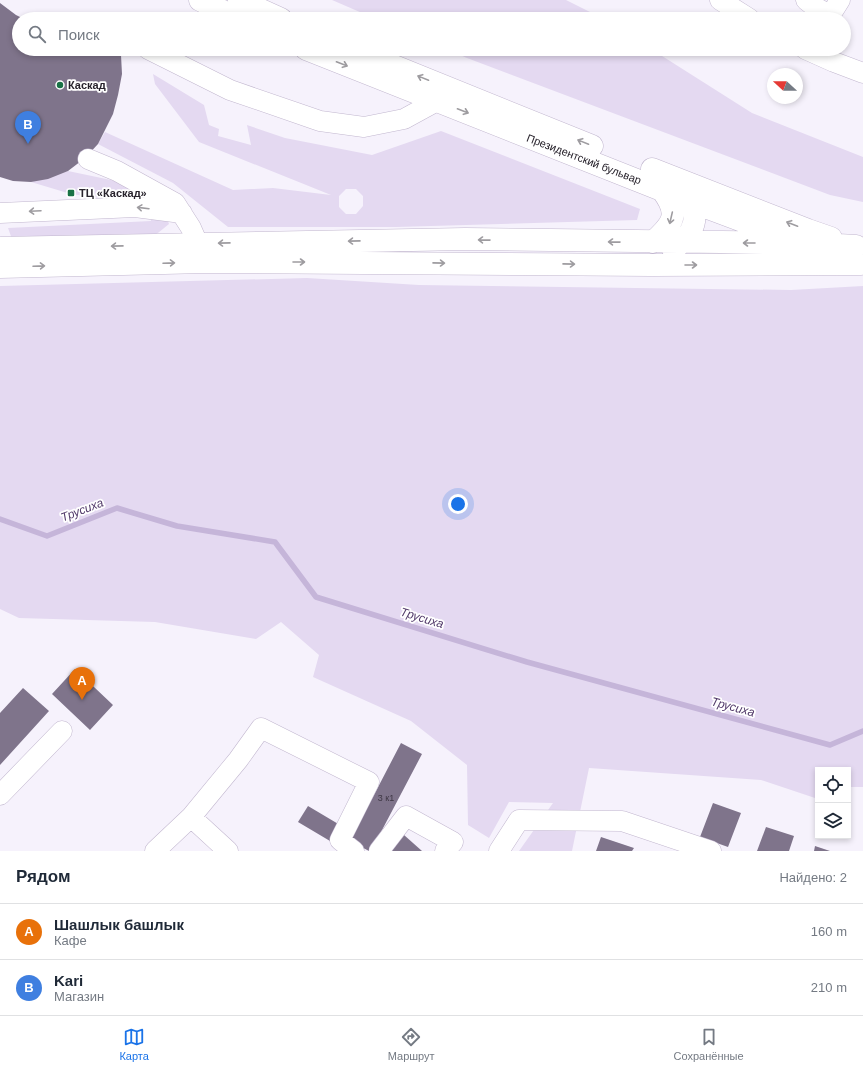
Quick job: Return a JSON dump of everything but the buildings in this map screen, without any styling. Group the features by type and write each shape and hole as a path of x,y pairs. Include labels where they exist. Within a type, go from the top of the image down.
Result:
{"main road":[{"path":"200,0 225,12"},
{"path":"240,0 266,12"},
{"name":"Президентский бульвар","path":"324,56 437,101 666,183 808,230 861,255"},
{"name":"Президентский бульвар","path":"368,56 666,183"},
{"path":"652,265 683,243 690,233 694,222 695,212 692,202 686,192 666,183"},
{"path":"653,242 665,232 671,223 673,213 666,183"},
{"path":"692,202 802,243 861,255"},
{"path":"0,248 465,239 683,243 802,243"},
{"path":"0,267 205,262 652,265 861,255"}],"street":[{"path":"806,0 815,7 833,11"},
{"path":"729,2 741,12"},
{"path":"162,56 230,90 320,121 364,126 404,118 437,101"},
{"path":"824,56 834,62 863,73"},
{"path":"88,159 117,171 175,203 192,228 198,244"},
{"path":"0,213 135,207 182,213"},
{"path":"155,851 191,817 238,760 261,728 369,782 340,840 354,851"},
{"path":"0,795 62,731"},
{"path":"379,851 406,816 453,842 445,851"},
{"path":"191,817 228,851"},
{"path":"499,851 519,820 622,821 711,851"}],"shaded area":[{"path":"332,0 566,0 590,12 360,12"},
{"path":"462,56 662,56 752,113 863,157 863,202 830,195"},
{"path":"153,74 204,105 209,125 219,129 218,136 251,145 247,125 285,138 372,155 441,131 640,209 637,220 396,227 228,227 173,183 98,144 105,132 233,190 273,188 331,195 199,142 155,84","holes":["346,189 356,189 363,196 363,206 356,214 346,214 339,207 339,196"]},
{"path":"68,171 111,180 134,187 165,212 169,224 153,237 12,239 8,228 151,221 150,213 128,202 71,194 31,182"},
{"path":"307,278 419,285 791,290 863,286 863,787 851,787 851,767 815,767 815,798 761,780 589,768 572,851 519,851 553,803 509,802 489,838 468,825 467,765 411,721 313,677 319,655 281,622 256,639 155,622 19,618 0,609 0,286"}],"waterway":[{"name":"Трусиха","path":"0,519 47,536 117,508 177,526 275,542 316,597 527,662 830,745 863,731"}],"place":[{"name":"Каскад","path":"60,85"},
{"name":"Kari","path":"28,144"},
{"name":"ТЦ «Каскад»","path":"71,193"},
{"name":"Шашлык башлык","path":"82,700"}]}
